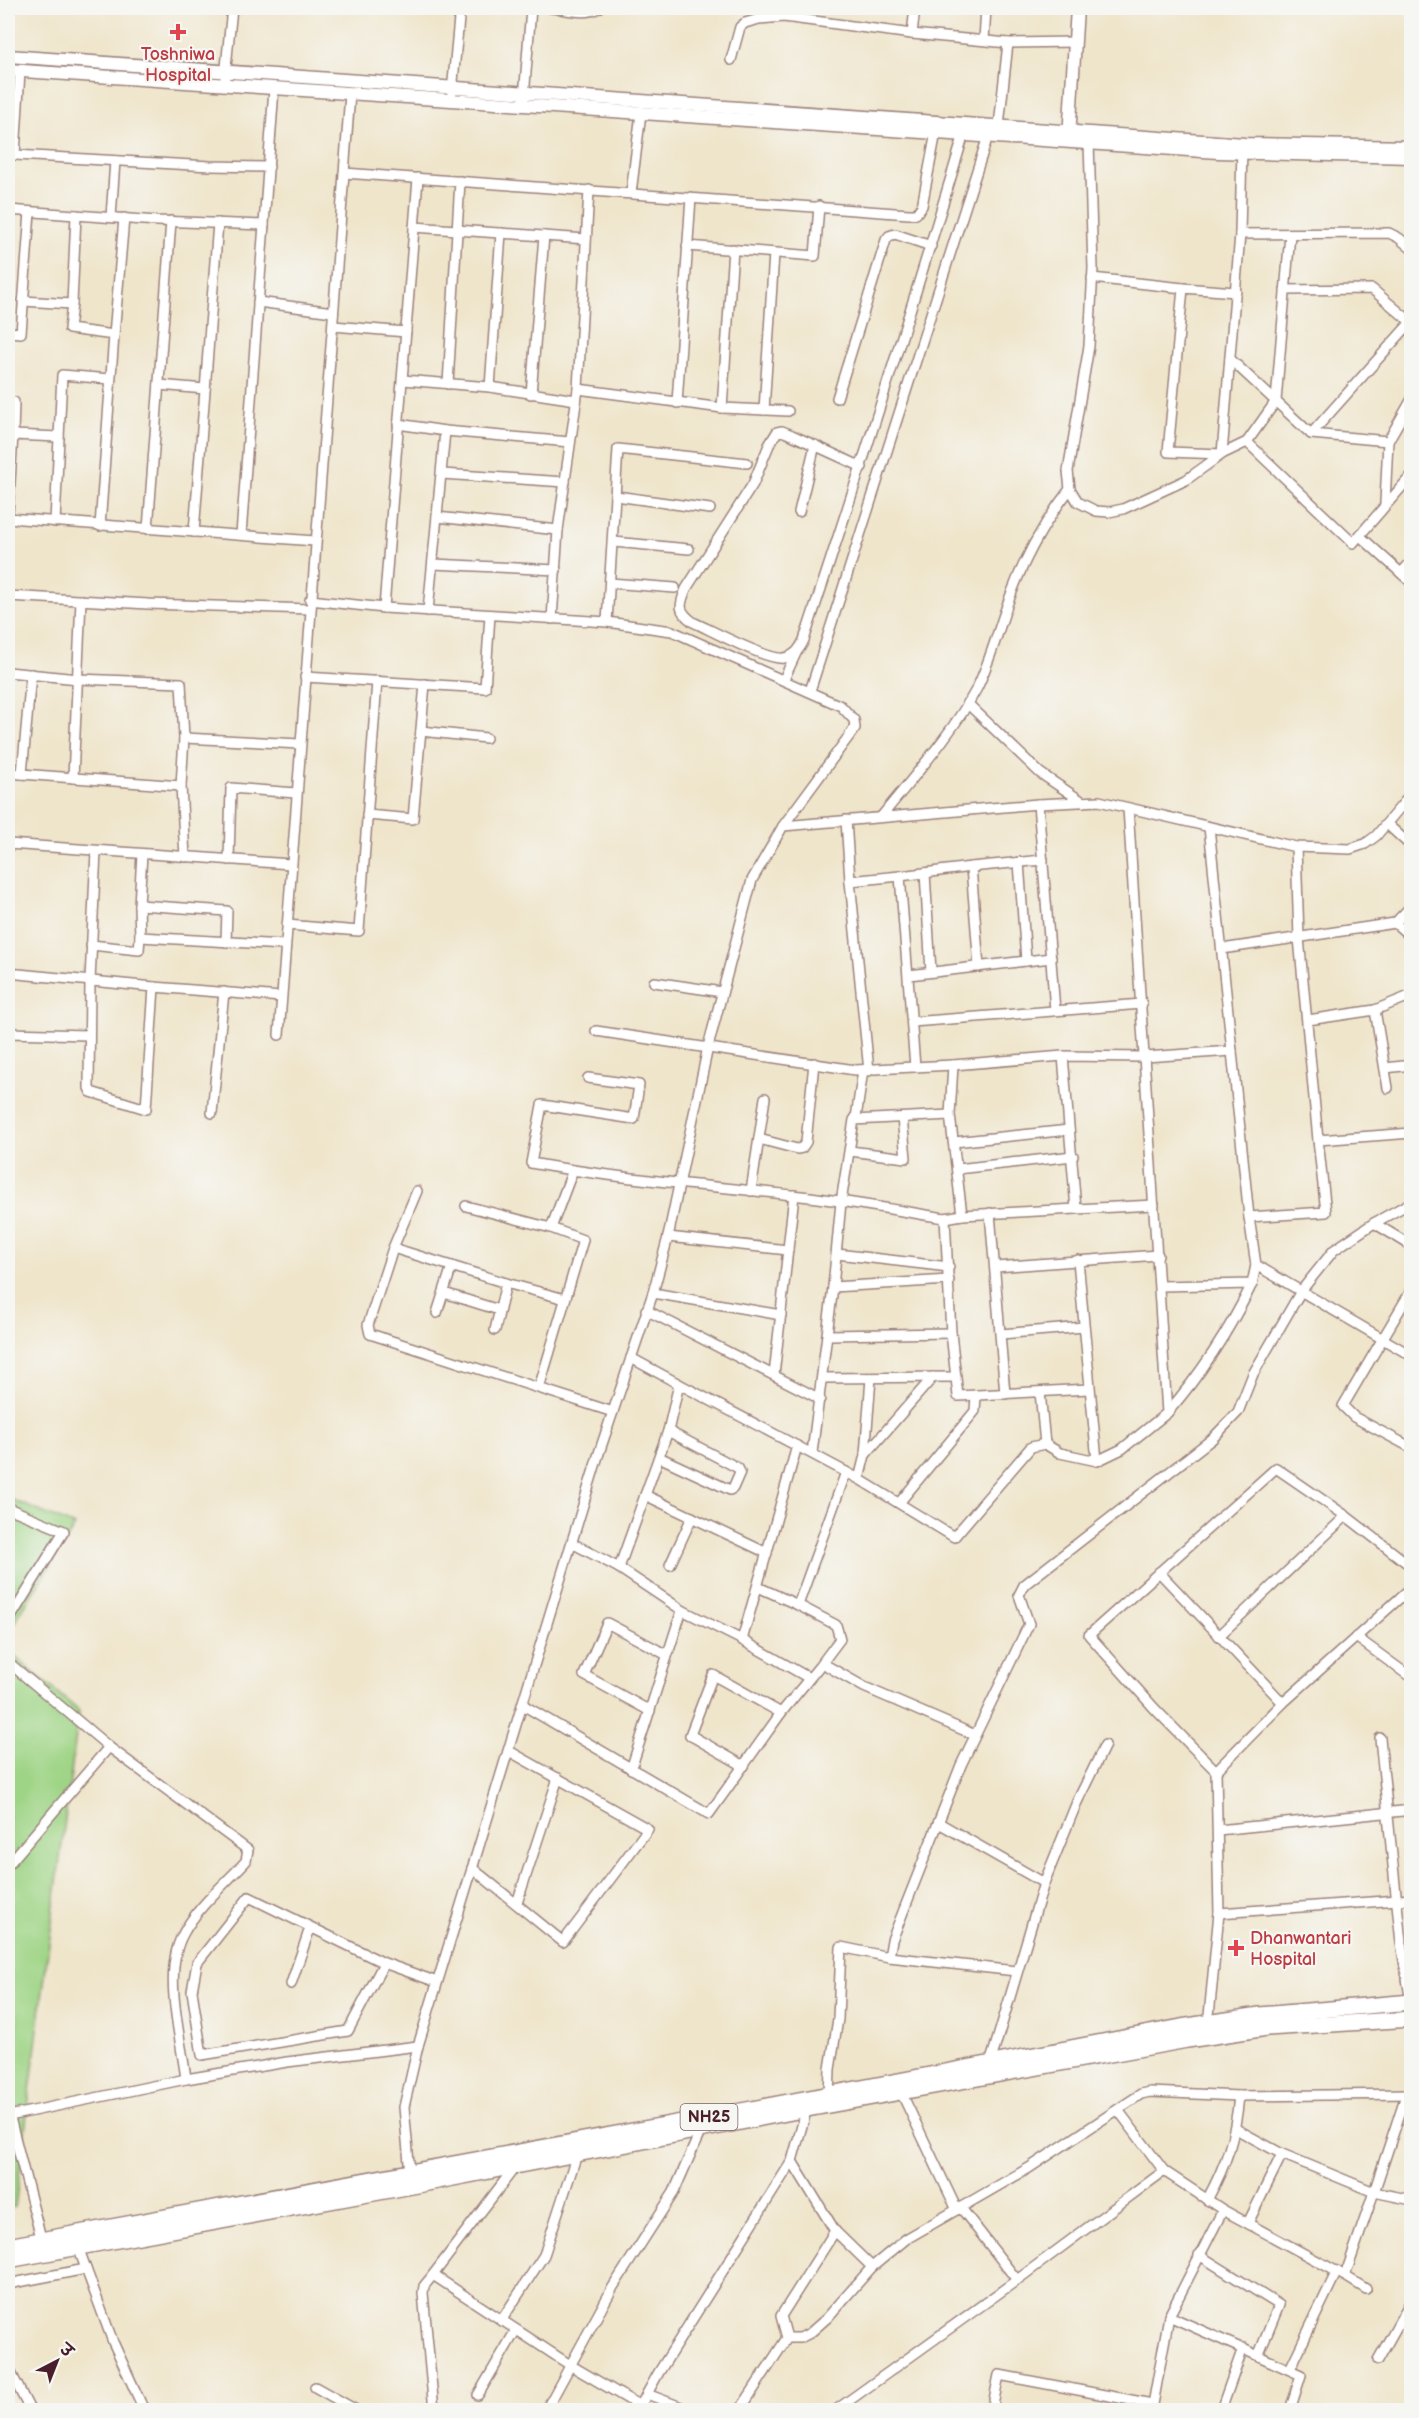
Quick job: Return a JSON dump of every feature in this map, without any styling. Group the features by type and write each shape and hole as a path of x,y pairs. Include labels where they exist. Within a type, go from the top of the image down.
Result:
{"main road":[{"name":"NH25","path":"829,2099 901,2091 1208,2030 1260,2015 1411,1998"},
{"name":"NH25","path":"8,2246 41,2238 411,2179 516,2166 701,2130 808,2103 990,2064 1208,2030 1412,2019"},
{"name":"NH25","path":"8,2260 736,2112 808,2103"}],"street":[{"path":"224,85 232,8"},
{"path":"451,101 460,8"},
{"path":"524,105 531,8"},
{"path":"551,8 585,12 599,8"},
{"path":"912,34 915,8"},
{"path":"984,40 986,8"},
{"path":"1069,136 1077,8"},
{"path":"731,60 740,27 759,19 784,18 1008,43 1075,42"},
{"path":"999,126 1008,43"},
{"path":"8,56 999,126 1069,136 1089,143 1375,152 1412,157"},
{"path":"269,167 210,166 11,154 14,70 988,136 1069,136 1242,148"},
{"path":"241,536 274,89"},
{"path":"279,1035 304,676 350,94"},
{"path":"631,193 641,113"},
{"path":"344,173 916,214 925,196 936,132"},
{"path":"784,679 804,640 862,467 964,134"},
{"path":"810,691 988,136"},
{"path":"1089,143 1092,278 1089,346 1068,471 1070,489 1078,502 1087,508 1109,512 1123,509 1186,480 1222,454 1247,442 1276,401 1290,234"},
{"path":"1375,152 1412,147"},
{"path":"1222,454 1240,234 1242,148"},
{"path":"111,218 115,160"},
{"path":"384,608 418,178"},
{"path":"448,384 459,230 460,181"},
{"path":"552,619 558,530 578,389 589,190"},
{"path":"677,403 691,197"},
{"path":"687,246 815,256 819,206"},
{"path":"8,210 111,218 264,225"},
{"path":"8,332 21,333 30,212"},
{"path":"76,215 69,329 114,335"},
{"path":"100,526 124,218"},
{"path":"148,529 171,221"},
{"path":"194,532 218,223"},
{"path":"414,227 586,239"},
{"path":"490,387 501,233"},
{"path":"1240,234 1389,233 1412,249"},
{"path":"837,398 886,240 895,234 931,246"},
{"path":"531,394 544,236"},
{"path":"722,408 733,249"},
{"path":"764,410 774,252"},
{"path":"1092,278 1236,292"},
{"path":"1183,288 1168,452 1222,454"},
{"path":"1285,290 1372,289 1411,323 1311,434"},
{"path":"23,301 72,304"},
{"path":"258,302 333,312"},
{"path":"333,326 406,332"},
{"path":"1230,359 1311,434 1388,441"},
{"path":"55,522 62,375 110,379"},
{"path":"403,380 490,387 576,400"},
{"path":"159,385 205,389"},
{"path":"578,389 722,408 788,411"},
{"path":"1385,503 1388,441 1411,400"},
{"path":"8,402 14,402 8,513"},
{"path":"398,424 445,431 570,442"},
{"path":"428,611 445,431"},
{"path":"796,653 783,658 766,655 693,622 683,615 680,608 686,589 759,475 773,437 782,431 862,467"},
{"path":"13,435 59,438"},
{"path":"1247,442 1353,543 1385,503 1412,475"},
{"path":"799,513 815,445"},
{"path":"607,622 614,542 618,449 747,464"},
{"path":"442,474 565,482"},
{"path":"881,817 952,726 967,703 988,662 1011,595 1045,524 1070,489"},
{"path":"616,496 710,509"},
{"path":"437,517 558,530"},
{"path":"8,518 315,541"},
{"path":"1360,536 1412,583"},
{"path":"614,542 689,549"},
{"path":"1401,573 1412,561"},
{"path":"434,564 556,570"},
{"path":"610,583 675,588"},
{"path":"8,596 81,600 310,604 607,622 672,631 810,691 848,711 854,720 855,728 783,826 752,880 708,1047 668,1237 653,1293 572,1543 418,2046 404,2107 411,2179"},
{"path":"73,778 81,600"},
{"path":"304,676 485,688 490,615"},
{"path":"8,672 78,679 181,683 184,857"},
{"path":"22,774 31,674"},
{"path":"287,925 359,931 377,681"},
{"path":"367,815 414,819 425,684"},
{"path":"967,703 1040,773 1083,802"},
{"path":"421,732 486,738"},
{"path":"183,738 300,744"},
{"path":"8,773 181,786"},
{"path":"229,860 231,788 296,793"},
{"path":"783,826 1038,804 1099,801 1296,847 1350,849 1365,844 1387,824 1412,793"},
{"path":"1038,804 1055,1010"},
{"path":"1128,808 1167,1413"},
{"path":"812,1453 828,1335 841,1202 853,1122 856,1118 866,1070 846,820"},
{"path":"1387,824 1412,847"},
{"path":"631,1358 859,1479 954,1537 1031,1447 1045,1444 1060,1453 1097,1461 1122,1449 1167,1413 1214,1354 1235,1320 1252,1284 1256,1265 1249,1217 1209,826"},
{"path":"8,844 291,864"},
{"path":"1249,1217 1326,1212 1299,938 1296,847"},
{"path":"96,851 88,1035 89,1088 92,1092 146,1109 154,987"},
{"path":"91,945 139,950 142,854"},
{"path":"850,881 1043,860"},
{"path":"1019,862 1026,962"},
{"path":"970,867 979,967"},
{"path":"925,873 931,972"},
{"path":"900,876 915,1067"},
{"path":"1222,949 1395,923 1412,904"},
{"path":"139,905 227,911 226,942"},
{"path":"1395,923 1412,938"},
{"path":"140,938 285,945"},
{"path":"909,975 1051,958"},
{"path":"8,973 281,997"},
{"path":"654,982 722,992"},
{"path":"212,1113 224,992"},
{"path":"1308,1020 1375,1010 1412,995"},
{"path":"912,1022 1142,1004"},
{"path":"1375,1010 1388,1088"},
{"path":"596,1031 866,1070 1063,1056 1145,1057 1232,1051"},
{"path":"8,1033 88,1035"},
{"path":"1063,1056 1076,1209"},
{"path":"759,1139 797,1149 802,1148 806,1142 814,1063"},
{"path":"953,1065 950,1115 962,1215"},
{"path":"1385,1068 1412,1065"},
{"path":"588,1078 639,1085 634,1119 542,1105 531,1162 678,1184 794,1195 945,1218 990,1213 1154,1205"},
{"path":"751,1191 765,1098"},
{"path":"856,1118 950,1115"},
{"path":"850,1151 906,1158 902,1118"},
{"path":"954,1142 1069,1130"},
{"path":"1318,1140 1412,1133"},
{"path":"957,1168 1072,1156"},
{"path":"551,1228 573,1170"},
{"path":"417,1191 393,1248 368,1325 370,1334 613,1412"},
{"path":"774,1375 794,1195"},
{"path":"889,1958 892,1940 975,1735 1029,1624 1018,1595 1024,1585 1212,1439 1238,1412 1253,1374 1299,1290 1334,1250 1374,1223 1412,1202"},
{"path":"466,1206 551,1228 583,1240 539,1388"},
{"path":"990,1213 1005,1394"},
{"path":"945,1218 951,1333 958,1396 1089,1389"},
{"path":"1374,1223 1412,1246"},
{"path":"668,1237 788,1250"},
{"path":"393,1248 565,1299"},
{"path":"837,1254 949,1267"},
{"path":"996,1267 1158,1255"},
{"path":"1078,1260 1097,1461"},
{"path":"1256,1265 1412,1356"},
{"path":"437,1313 452,1266"},
{"path":"833,1287 950,1280"},
{"path":"495,1330 506,1283"},
{"path":"1160,1286 1252,1284"},
{"path":"1412,1289 1343,1406 1354,1417 1412,1448"},
{"path":"444,1293 500,1310"},
{"path":"653,1293 781,1315"},
{"path":"646,1310 820,1399"},
{"path":"1001,1334 1084,1327"},
{"path":"828,1335 951,1333"},
{"path":"865,1455 933,1377"},
{"path":"822,1378 956,1377"},
{"path":"859,1479 865,1455 871,1378"},
{"path":"619,1568 668,1431 679,1384"},
{"path":"1040,1392 1045,1444"},
{"path":"899,1503 975,1411 976,1395"},
{"path":"658,1457 730,1490 740,1472 738,1468 668,1431"},
{"path":"742,1640 797,1446"},
{"path":"1208,2030 1219,1913 1216,1771 1155,1709 1089,1635 1276,1468 1346,1516 1412,1567"},
{"path":"798,1605 846,1472"},
{"path":"645,1495 767,1553"},
{"path":"8,1508 64,1531 8,1622"},
{"path":"1219,1636 1346,1516"},
{"path":"670,1565 692,1517"},
{"path":"572,1543 619,1568 682,1610 742,1640 809,1678"},
{"path":"1159,1572 1283,1703"},
{"path":"523,1704 710,1814 781,1713 840,1639 836,1625 758,1587"},
{"path":"1216,1771 1283,1703 1412,1587"},
{"path":"631,1769 682,1610"},
{"path":"650,1711 584,1675 607,1623 667,1655"},
{"path":"1356,1637 1412,1678"},
{"path":"8,1662 110,1748 248,1850 246,1861 192,1920 182,1935 175,1953 172,1977 186,2079"},
{"path":"822,1663 856,1682 975,1735"},
{"path":"744,1766 690,1735 713,1675 781,1713"},
{"path":"1380,1738 1401,1943 1411,1998"},
{"path":"990,2064 1044,1883 1077,1802 1105,1744"},
{"path":"8,1864 110,1748"},
{"path":"472,1868 563,1942 648,1829 509,1751"},
{"path":"517,1904 558,1778"},
{"path":"1218,1830 1412,1810"},
{"path":"939,1823 1044,1883"},
{"path":"384,1963 348,2031 202,2055 192,1991 197,1963 249,1897 384,1963 437,1982"},
{"path":"1219,1913 1412,1899"},
{"path":"291,1984 310,1928"},
{"path":"829,2099 830,2069 838,2019 841,1947 889,1958 1016,1971"},
{"path":"41,2238 8,2113 287,2062 418,2046"},
{"path":"901,2091 959,2209 1017,2280"},
{"path":"787,2338 800,2338 810,2333 828,2318 872,2267 906,2239 1029,2168 1141,2094 1150,2092 1239,2096 1409,2094 1374,2192 1341,2273 1290,2369"},
{"path":"1207,2200 1224,2168 1236,2129 1239,2096"},
{"path":"433,2275 639,2408 792,2161 808,2103"},
{"path":"1118,2110 1164,2171 1223,2210 1341,2273 1366,2289"},
{"path":"1236,2129 1282,2154 1374,2192 1412,2200"},
{"path":"546,2410 613,2287 674,2192 701,2130"},
{"path":"501,2320 544,2255 577,2154"},
{"path":"1248,2223 1282,2154"},
{"path":"792,2161 835,2232 872,2267"},
{"path":"434,2410 424,2286 516,2166"},
{"path":"836,2410 1164,2171"},
{"path":"992,2410 999,2375 1152,2407 1169,2316 1223,2210"},
{"path":"740,2410 787,2338 781,2316 835,2232"},
{"path":"78,2247 113,2342 144,2410"},
{"path":"1199,2255 1279,2305 1259,2354"},
{"path":"8,2284 86,2269"},
{"path":"1378,2360 1412,2299"},
{"path":"1169,2316 1259,2354 1301,2375 1290,2410"},
{"path":"478,2395 516,2330"},
{"path":"1221,2410 1243,2348"},
{"path":"8,2367 30,2410"},
{"path":"315,2387 356,2410"},
{"path":"647,2394 689,2410"}],"green space":[{"path":"8,1498 75,1526 8,1632"},
{"path":"8,1651 79,1711 15,2207 8,2208"}],"place":[{"name":"Toshniwa Hospital","path":"178,32"},
{"name":"Dhanwantari Hospital","path":"1236,1948"}]}
